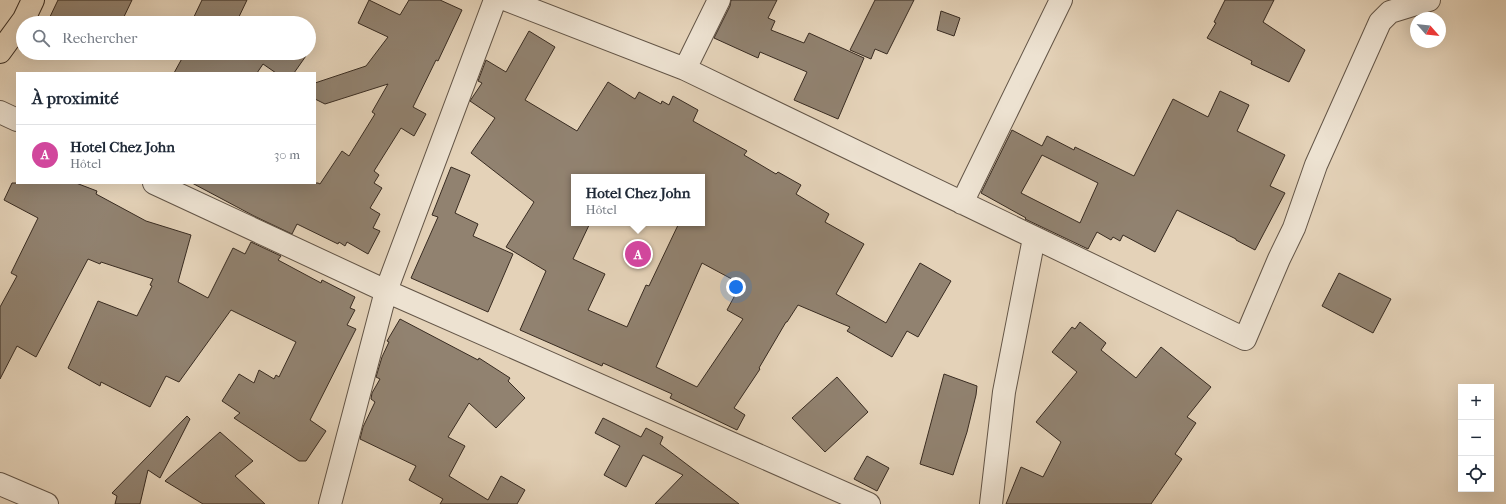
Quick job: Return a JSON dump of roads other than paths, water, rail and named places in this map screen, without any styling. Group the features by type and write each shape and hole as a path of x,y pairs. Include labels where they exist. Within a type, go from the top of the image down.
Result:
{"main road":[{"path":"25,16 33,0"},
{"path":"0,52 16,30"}],"street":[{"path":"330,504 386,291 495,0"},
{"path":"507,0 685,69 1245,339 1279,259 1294,228 1316,165 1380,22 1390,12 1429,0"},
{"path":"685,69 719,0"},
{"path":"962,203 1061,0"},
{"path":"0,112 16,120"},
{"path":"156,184 386,291 869,504"},
{"path":"990,504 1004,392 1034,238"},
{"path":"0,484 47,504"}],"place":[{"name":"Hotel Chez John","path":"638,254"}]}
